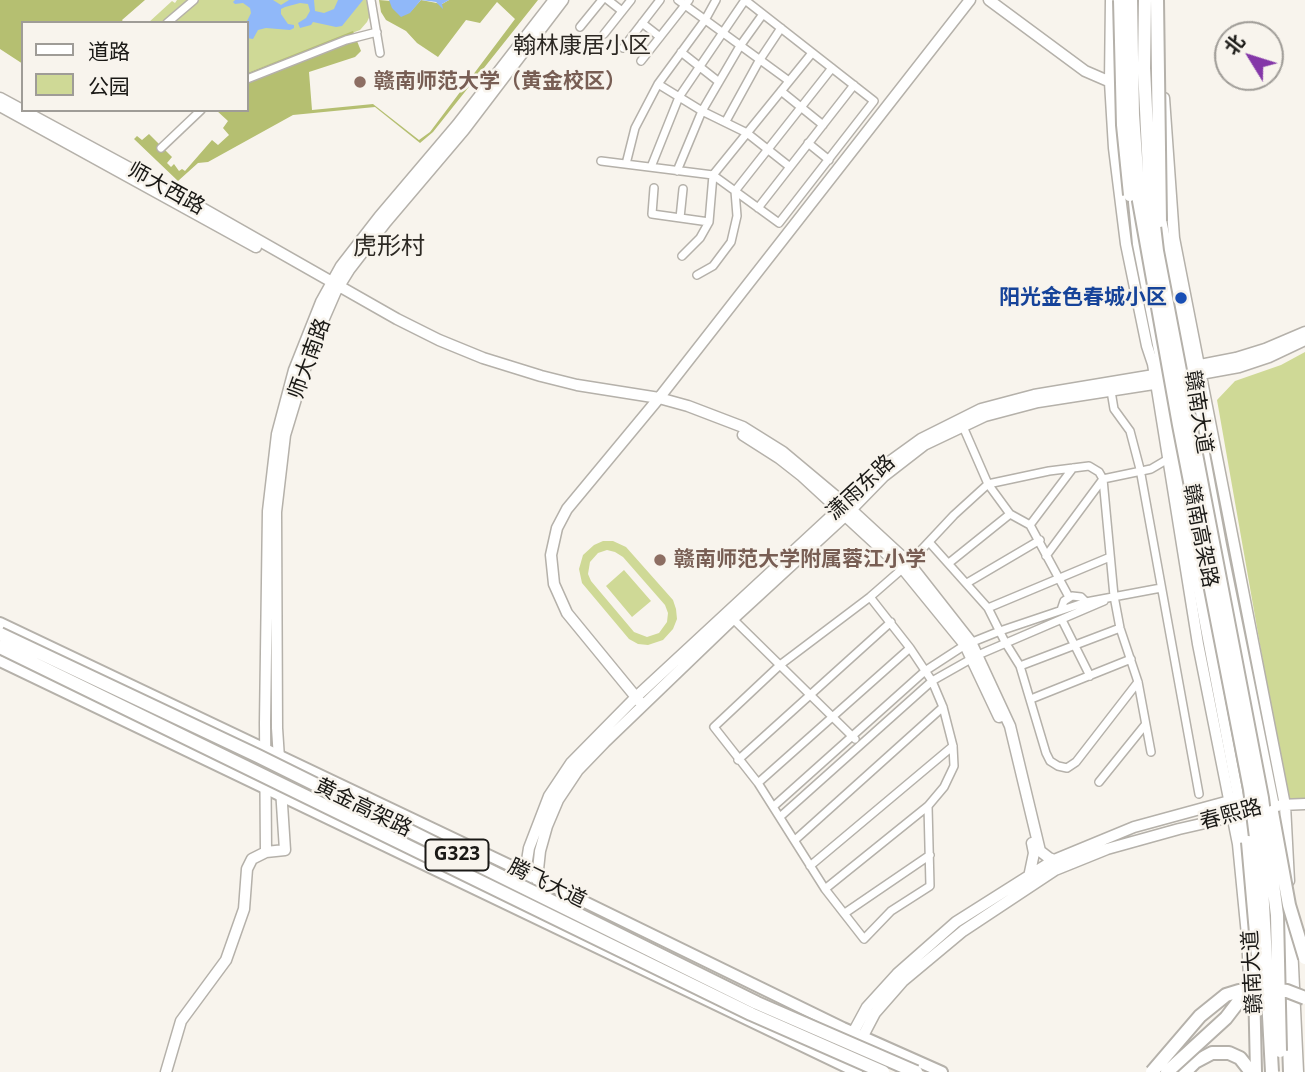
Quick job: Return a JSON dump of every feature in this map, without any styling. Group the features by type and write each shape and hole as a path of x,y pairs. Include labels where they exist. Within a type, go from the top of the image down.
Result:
{"highway":[{"path":"1122,0 1123,125 1131,201 1154,265"},
{"name":"赣南高架路","path":"1130,0 1138,189 1233,674 1262,798 1277,915 1281,1072"},
{"name":"赣南高架路","path":"1145,0 1144,68 1154,265"},
{"path":"1154,265 1157,0"},
{"name":"黄金高架路","path":"0,634 270,762 757,1003 916,1072"},
{"name":"黄金高架路","path":"0,647 751,1014 883,1072"},
{"path":"1233,674 1264,773 1289,905 1305,958"},
{"path":"1233,674 1258,957 1264,1072"},
{"name":"赣南高架路","path":"1233,674 1262,886 1272,1072"},
{"path":"1289,905 1305,937"},
{"path":"1167,1072 1207,1037 1232,1010 1250,980 1258,957"},
{"path":"1152,1072 1200,1016 1226,995 1239,991 1271,989 1287,991 1305,998"},
{"path":"1185,1072 1195,1062 1212,1053 1229,1053 1240,1058 1253,1072"}],"main road":[{"name":"赣南大道","path":"1122,0 1128,146 1138,244 1237,816 1254,956 1253,1072"},
{"name":"赣南大道","path":"1152,0 1151,96 1156,189 1195,371 1197,416 1221,545 1278,803 1289,1072"},
{"name":"腾飞大道","path":"0,623 525,873 859,1036 942,1072"},
{"name":"腾飞大道","path":"0,661 857,1072"}],"street":[{"path":"169,21 194,0"},
{"path":"372,0 380,53"},
{"name":"师大南路","path":"554,0 457,125 379,217 334,286 303,343 290,380 272,463 267,561 266,852 285,850 276,728 275,559 280,463 302,373 334,286 464,130 563,0"},
{"path":"580,27 602,0"},
{"path":"608,0 622,11"},
{"path":"604,34 631,0"},
{"path":"623,48 660,0"},
{"path":"626,164 635,128 658,84 705,20 716,0"},
{"path":"601,161 713,175 779,223 874,101 745,0 679,97 651,167"},
{"path":"640,701 567,613 554,584 551,555 557,528 567,509 657,400 970,0"},
{"path":"989,0 1084,71 1125,89"},
{"path":"1111,0 1110,82 1114,148 1126,244 1160,379 1168,459 1198,644 1234,800"},
{"path":"1163,0 1164,96 1174,238 1195,371"},
{"path":"641,61 684,2 789,81"},
{"path":"677,171 702,111 740,46 763,14"},
{"path":"642,23 660,37"},
{"path":"726,121 759,61 781,28"},
{"path":"248,79 346,40 377,32"},
{"path":"681,52 719,82"},
{"path":"682,256 700,238 709,222 713,175 812,52"},
{"path":"697,275 713,266 731,242 737,216 735,191 832,68"},
{"path":"658,84 702,111 747,133 790,167"},
{"path":"758,208 854,85"},
{"path":"781,91 823,125"},
{"name":"师大西路","path":"0,98 21,110"},
{"name":"师大西路","path":"0,106 334,286"},
{"name":"师大西路","path":"25,112 334,286"},
{"path":"161,148 199,112"},
{"path":"808,144 828,160"},
{"path":"654,188 652,214 709,222"},
{"path":"680,218 683,189"},
{"path":"334,286 415,334 482,362 576,390 657,400 725,419 759,436 807,470 906,566 968,644 1005,727 1018,775 1034,853 1029,877"},
{"name":"潇雨东路","path":"961,421 1022,405 1111,391 1195,371 1265,349 1305,331"},
{"name":"潇雨东路","path":"1195,371 1239,366 1305,340"},
{"name":"潇雨东路","path":"532,916 525,873 529,848 558,780 596,736 733,620 845,509 878,470 904,449 981,409 1020,398 1160,379"},
{"path":"1111,391 1114,410 1130,431 1141,472 1199,794"},
{"path":"961,421 988,484 1010,514 1030,525 1069,597"},
{"path":"1046,556 1103,479 1151,469 1168,459"},
{"path":"929,806 930,886 891,911 864,939 825,889 758,783 714,727 780,665 870,597 906,566 988,484 1089,466 1099,472 1103,479 1114,596 1120,628 1138,682 1152,752"},
{"path":"1030,525 1073,468"},
{"name":"潇雨东路","path":"547,923 537,879 540,851 547,826 566,785 640,701 845,509"},
{"path":"949,563 1010,514"},
{"path":"967,583 1040,540"},
{"path":"929,542 988,608 1020,666 1045,753 1050,761 1067,768 1084,754 1138,682"},
{"path":"988,608 1110,557"},
{"path":"774,806 925,671 968,644 1086,602 1161,588"},
{"path":"1061,610 1069,597 1079,596 1086,602"},
{"path":"781,816 932,681 1005,642 1114,596"},
{"path":"825,889 929,806 944,787 954,766 953,746 943,707 932,681 870,597"},
{"path":"733,620 861,745"},
{"path":"1062,620 1090,676"},
{"path":"738,760 891,622"},
{"path":"1020,666 1120,628"},
{"path":"758,783 910,648"},
{"path":"974,657 1010,726 1040,850 1054,860"},
{"path":"1031,699 1131,659"},
{"path":"795,840 943,707"},
{"path":"1099,782 1145,725"},
{"path":"810,866 953,746"},
{"name":"春熙路","path":"857,1072 859,1036 867,1007 897,974 956,922 1054,860 1134,827 1234,800 1278,803"},
{"path":"1298,1072 1297,1027 1278,803 1305,804"},
{"name":"春熙路","path":"859,1036 874,1013 903,981 963,931 1055,870 1107,849 1278,803"},
{"name":"赣南大道","path":"1237,816 1247,935 1253,1072"},
{"path":"166,1072 181,1021 226,960 244,909 247,869 252,859 266,852"},
{"path":"845,914 930,855"}],"green space":[{"path":"0,0 145,0 123,21 21,21 21,63 0,49"},
{"path":"177,0 371,0 373,9 360,30 248,73 248,21 150,21 172,1 175,3"},
{"path":"379,0 391,1 401,16 410,12 421,0 442,4 449,0 538,0 433,132 420,143 375,107 293,115 208,162 198,163 178,181 134,139 137,136 142,140 149,134 172,157 167,163 171,167 174,164 179,171 185,171 212,140 218,145 229,135 223,128 228,121 218,112 248,112 248,73 353,31 361,51 355,57 309,72 312,110 373,104 419,140 430,132 515,19 497,2 480,23 466,20 438,57 417,43 406,31 386,20"},
{"path":"1305,352 1305,802 1288,804 1217,400 1235,381 1281,365"},
{"path":"613,541 626,547 673,600 677,619 673,629 663,640 648,645 629,639 582,583 579,569 583,555 594,545","holes":["607,550 623,557 665,605 667,622 659,633 647,637 634,632 591,581 588,574 590,562 598,553"]},
{"path":"624,570 651,601 632,617 606,586"}],"water":[{"path":"273,0 281,5 289,0 314,0 315,11 324,13 334,9 338,0 363,0 342,26 336,27 313,22 300,28 298,23 306,18 310,11 308,4 285,7 281,9 281,14 294,28 258,30 253,39 248,38 247,21 250,8 243,3 233,2"},
{"path":"389,0 421,0 410,13 401,17 392,8"},
{"path":"421,0 449,0 442,4 443,9 436,2"}],"place":[{"name":"赣南师范大学（黄金校区）","path":"360,82"},
{"name":"阳光金色春城小区","path":"1181,298"},
{"name":"赣南师范大学附属蓉江小学","path":"660,560"}],"district":[{"name":"翰林康居小区","path":"582,46"},
{"name":"虎形村","path":"389,247"}]}
